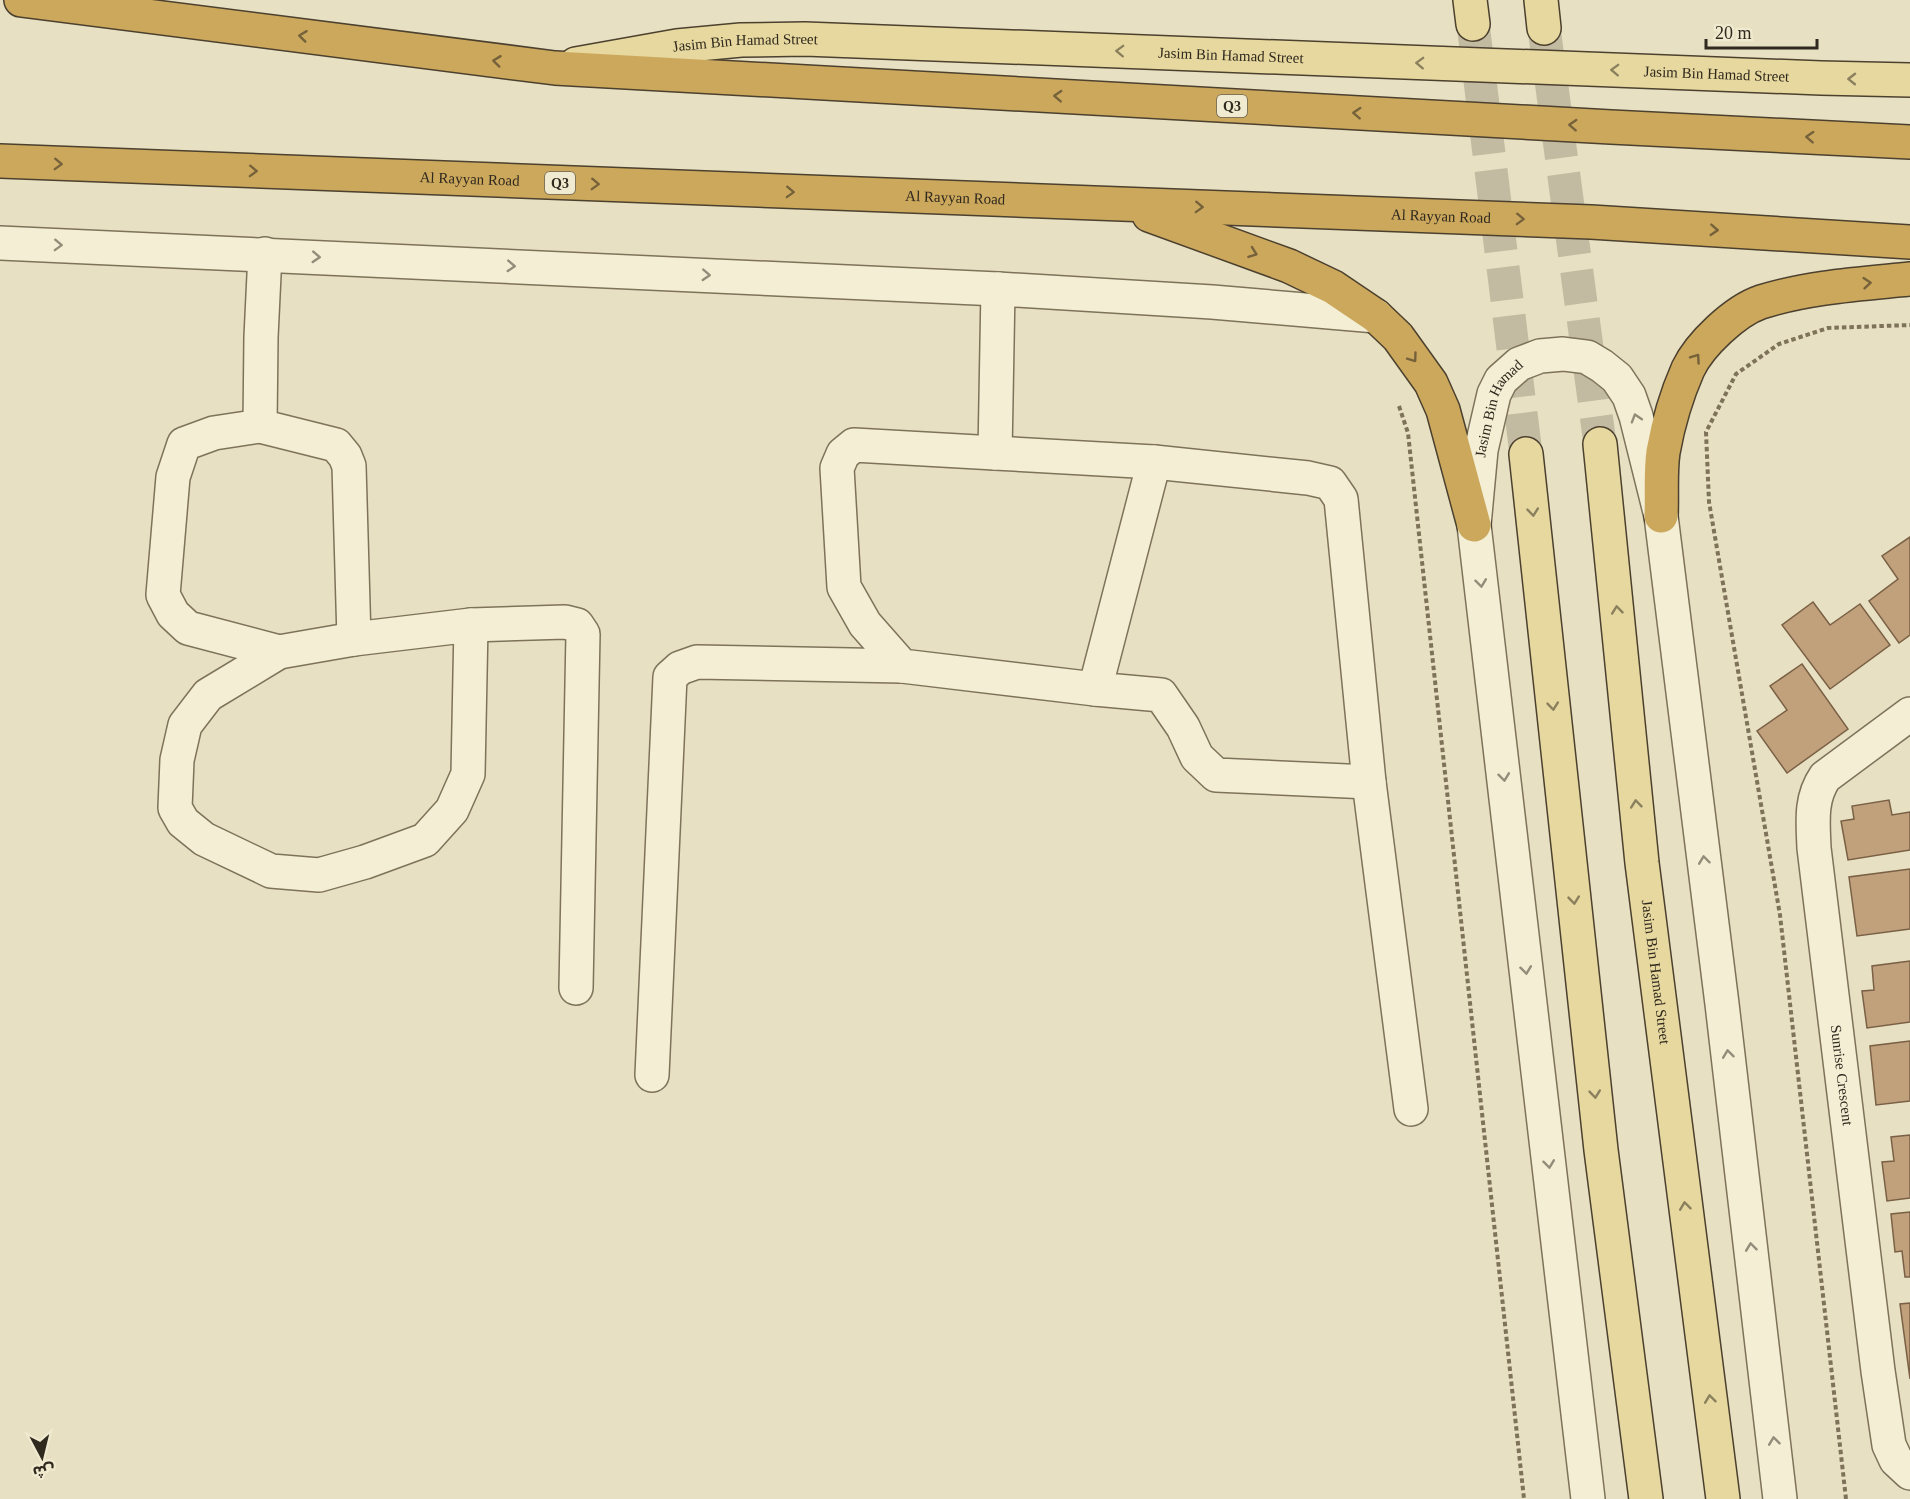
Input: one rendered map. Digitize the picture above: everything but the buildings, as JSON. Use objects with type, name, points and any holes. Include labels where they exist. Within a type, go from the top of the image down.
[{"type":"highway","name":"Q3","points":[[21,0],[555,68],[1910,142]]},
{"type":"highway","name":"Al Rayyan Road","points":[[0,161],[1591,222],[1910,242]]},
{"type":"highway","points":[[1119,205],[1288,266],[1333,287],[1376,316],[1398,337],[1431,383],[1443,410],[1474,525]]},
{"type":"highway","points":[[1661,516],[1663,453],[1676,404],[1689,368],[1717,333],[1734,317],[1760,303],[1830,286],[1910,279]]},
{"type":"main road","name":"Jasim Bin Hamad Street","points":[[555,68],[677,46],[741,40],[805,39],[1910,80]]},
{"type":"main road","name":"Jasim Bin Hamad Street","points":[[1600,444],[1642,862],[1723,1499]]},
{"type":"main road","points":[[1526,454],[1600,1150],[1646,1499]]},
{"type":"street","points":[[0,243],[998,289],[1212,302],[1376,316]]},
{"type":"street","points":[[260,426],[261,337],[266,254]]},
{"type":"street","points":[[995,453],[998,289]]},
{"type":"street","name":"Jasim Bin Hamad","points":[[1474,525],[1481,450],[1494,394],[1502,380],[1519,364],[1540,356],[1563,354],[1587,357],[1602,366],[1617,378],[1629,396],[1661,516]]},
{"type":"street","points":[[279,652],[189,628],[173,614],[163,595],[173,477],[184,444],[214,433],[260,426],[336,445],[345,456],[349,466],[354,639]]},
{"type":"street","points":[[902,666],[865,624],[844,587],[837,468],[843,454],[854,445],[1154,462],[1308,478],[1330,483],[1341,499],[1369,782],[1411,1109]]},
{"type":"street","points":[[1095,689],[1154,462]]},
{"type":"street","points":[[1661,516],[1722,1004],[1780,1499]]},
{"type":"street","points":[[1474,525],[1588,1499]]},
{"type":"street","points":[[471,625],[468,774],[452,810],[425,840],[365,862],[319,875],[271,871],[204,839],[183,822],[175,808],[177,760],[185,725],[208,695],[279,652],[354,639],[471,625],[565,622],[577,624],[583,634],[576,988]]},
{"type":"street","points":[[652,1075],[670,677],[680,668],[697,662],[902,666],[1161,695],[1183,727],[1197,757],[1216,775],[1369,782]]},
{"type":"street","name":"Sunrise Crescent","points":[[1910,714],[1825,777],[1819,786],[1813,807],[1814,848],[1884,1413],[1891,1453],[1910,1473]]},
{"type":"path","points":[[1398,402],[1408,433],[1524,1499]]},
{"type":"tunnel","points":[[1473,24],[1526,454]]},
{"type":"tunnel","points":[[1544,28],[1600,444]]}]
